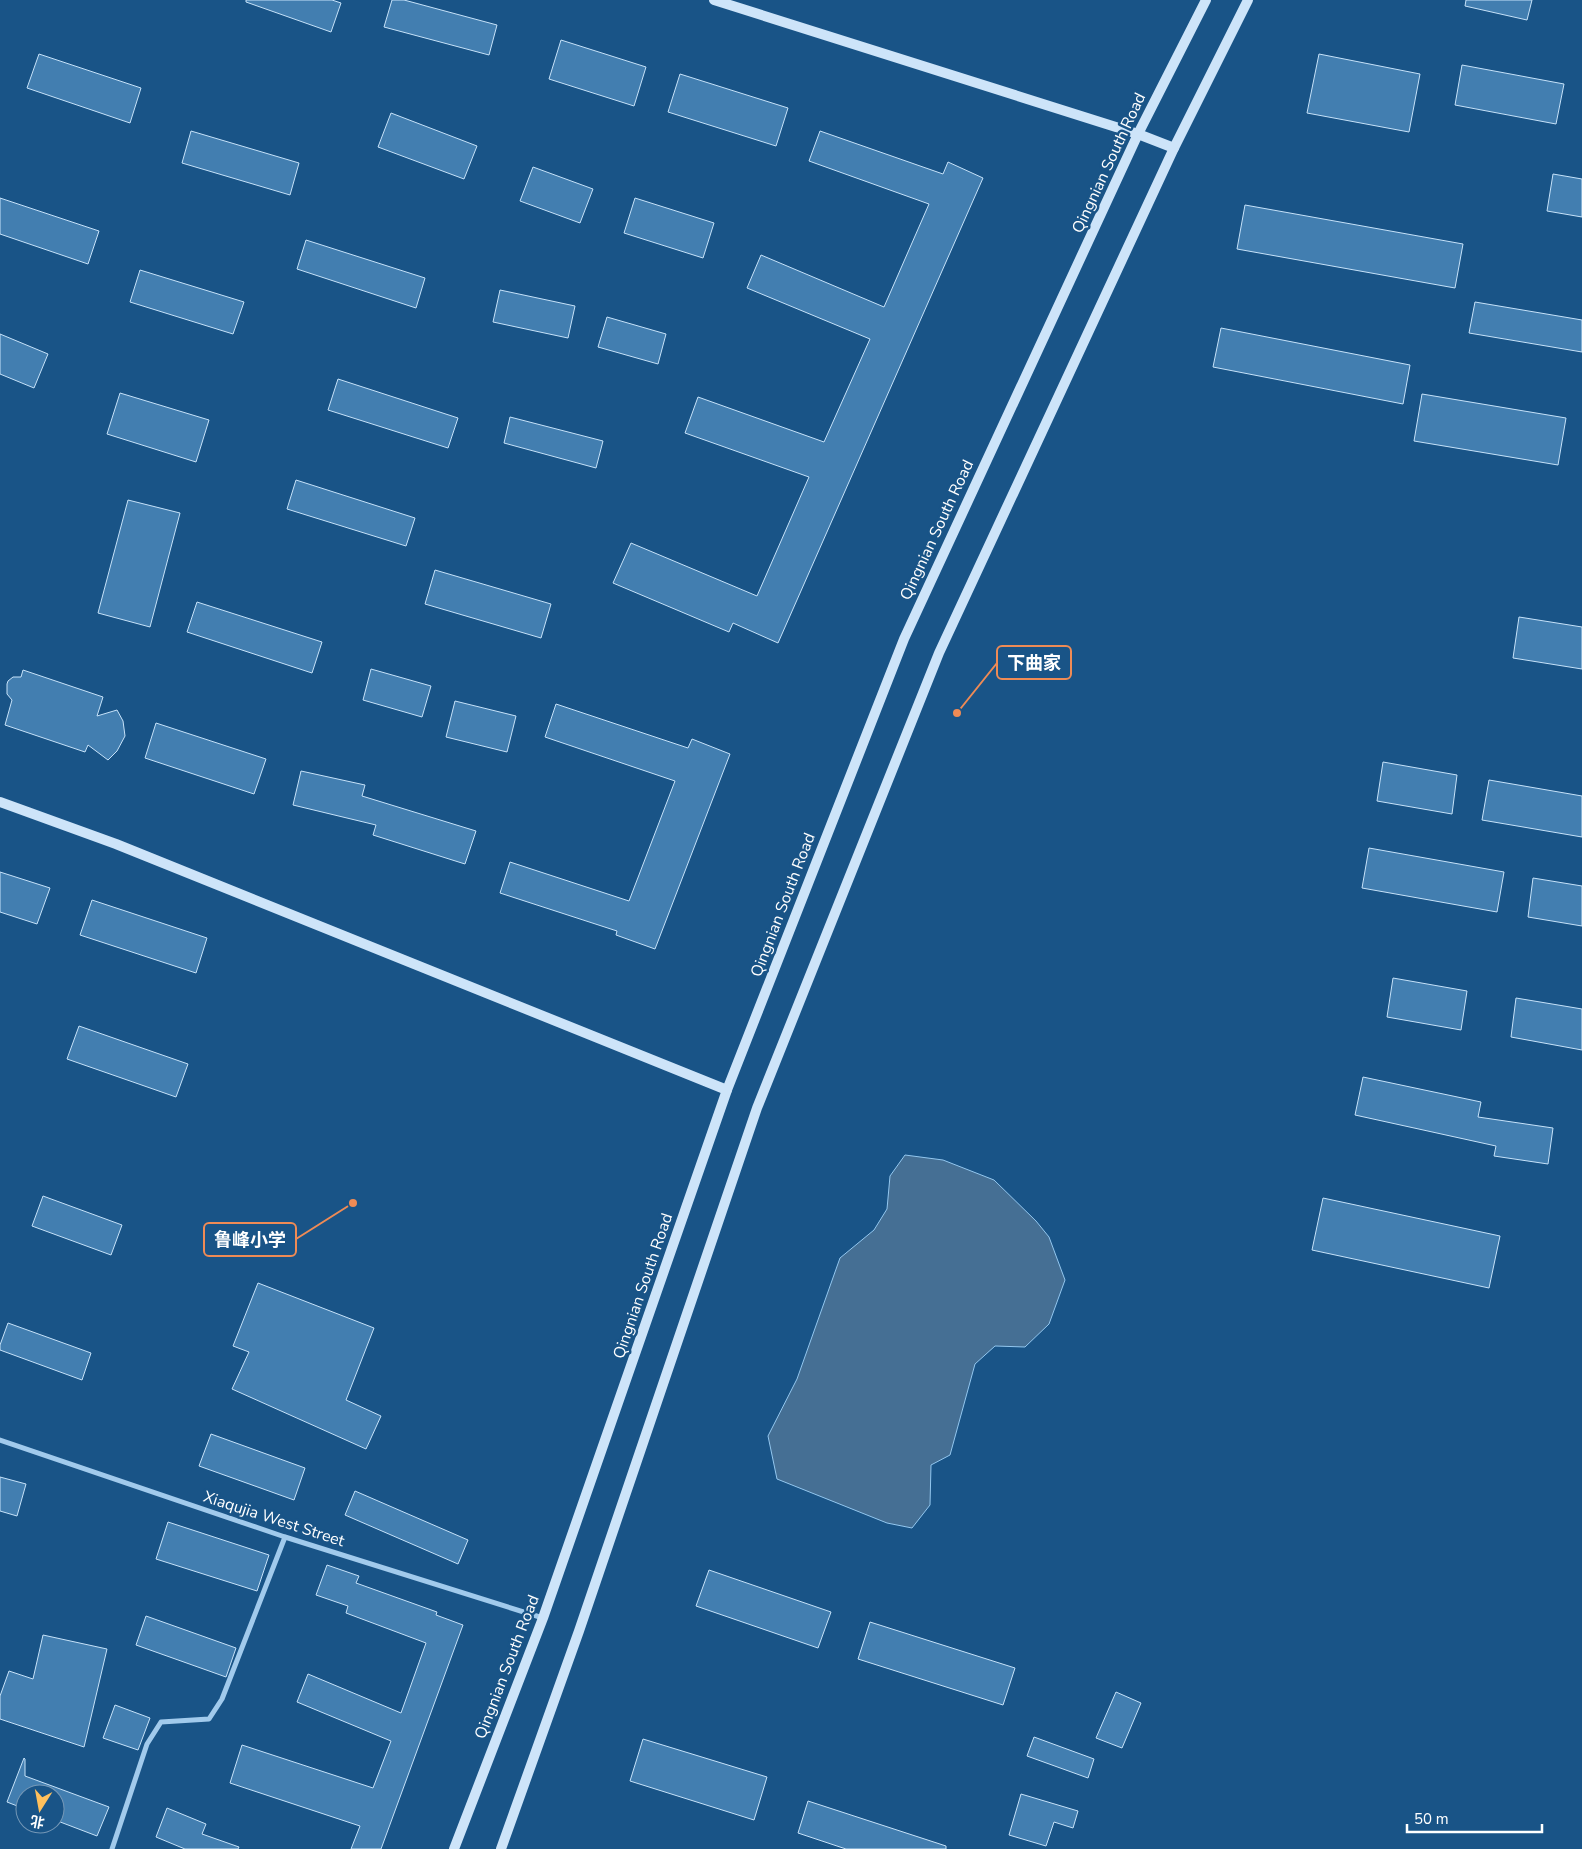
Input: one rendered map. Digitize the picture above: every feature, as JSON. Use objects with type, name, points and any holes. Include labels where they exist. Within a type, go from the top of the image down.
[{"type":"main road","points":[[714,0],[1138,134],[1174,148]]},
{"type":"main road","name":"Qingnian South Road","points":[[454,1849],[543,1618],[727,1090],[904,638],[1138,134],[1206,0]]},
{"type":"main road","points":[[501,1849],[582,1622],[757,1108],[940,653],[1174,148],[1248,0]]},
{"type":"main road","points":[[0,802],[116,844],[727,1090]]},
{"type":"street","name":"Xiaqujia West Street","points":[[0,1440],[285,1537],[543,1618]]},
{"type":"street","points":[[112,1849],[147,1744],[162,1722],[209,1719],[222,1699],[285,1537]]},
{"type":"water","points":[[905,1155],[943,1160],[994,1180],[1036,1221],[1049,1237],[1065,1280],[1049,1324],[1025,1347],[995,1346],[975,1364],[950,1455],[931,1465],[930,1505],[912,1528],[887,1523],[777,1479],[768,1436],[797,1379],[840,1258],[874,1230],[887,1209],[890,1176]]},
{"type":"building","points":[[246,0],[332,0],[341,3],[331,32],[246,2]]},
{"type":"building","points":[[392,0],[404,0],[497,25],[489,55],[384,27]]},
{"type":"building","points":[[1466,0],[1532,0],[1527,20],[1465,6]]},
{"type":"building","points":[[561,40],[646,67],[634,106],[549,79]]},
{"type":"building","points":[[39,54],[141,88],[130,123],[27,88]]},
{"type":"building","points":[[1319,54],[1420,74],[1409,132],[1307,113]]},
{"type":"building","points":[[1462,65],[1564,84],[1556,124],[1455,105]]},
{"type":"building","points":[[680,74],[788,108],[776,146],[668,112]]},
{"type":"building","points":[[391,113],[477,146],[464,179],[378,147]]},
{"type":"building","points":[[191,131],[299,163],[290,195],[182,163]]},
{"type":"building","points":[[820,131],[943,174],[948,162],[983,178],[778,643],[733,623],[729,632],[613,583],[631,543],[757,596],[809,477],[685,433],[698,397],[824,442],[870,339],[747,288],[761,255],[884,307],[929,204],[809,161]]},
{"type":"building","points":[[533,167],[593,189],[580,223],[520,201]]},
{"type":"building","points":[[1553,174],[1582,179],[1582,217],[1547,211]]},
{"type":"building","points":[[0,198],[99,231],[88,264],[0,234]]},
{"type":"building","points":[[635,198],[714,223],[703,258],[624,233]]},
{"type":"building","points":[[1245,205],[1463,244],[1455,288],[1237,249]]},
{"type":"building","points":[[306,240],[425,278],[416,308],[297,269]]},
{"type":"building","points":[[140,270],[244,302],[233,334],[130,302]]},
{"type":"building","points":[[500,290],[575,306],[568,338],[493,322]]},
{"type":"building","points":[[1475,302],[1582,320],[1582,352],[1469,333]]},
{"type":"building","points":[[607,317],[666,334],[658,364],[598,347]]},
{"type":"building","points":[[1221,328],[1410,365],[1403,404],[1213,367]]},
{"type":"building","points":[[0,334],[48,354],[34,388],[0,374]]},
{"type":"building","points":[[338,379],[458,418],[448,448],[328,410]]},
{"type":"building","points":[[120,393],[209,420],[196,462],[107,434]]},
{"type":"building","points":[[1422,394],[1566,418],[1558,465],[1414,441]]},
{"type":"building","points":[[510,417],[603,441],[596,468],[504,443]]},
{"type":"building","points":[[296,480],[415,518],[406,546],[287,509]]},
{"type":"building","points":[[128,500],[180,513],[150,627],[98,613]]},
{"type":"building","points":[[435,570],[551,604],[541,638],[425,604]]},
{"type":"building","points":[[197,602],[322,642],[312,673],[187,632]]},
{"type":"building","points":[[1519,617],[1582,627],[1582,669],[1513,658]]},
{"type":"building","points":[[371,669],[431,686],[422,717],[363,700]]},
{"type":"building","points":[[23,670],[103,697],[97,716],[117,710],[123,721],[125,736],[117,751],[108,760],[88,745],[85,752],[5,725],[12,700],[7,694],[7,684],[13,677],[21,677]]},
{"type":"building","points":[[455,701],[516,716],[507,752],[446,737]]},
{"type":"building","points":[[556,704],[688,748],[692,739],[730,754],[655,949],[616,935],[617,931],[500,893],[510,862],[629,901],[675,781],[545,737]]},
{"type":"building","points":[[156,723],[266,759],[254,794],[145,758]]},
{"type":"building","points":[[1383,762],[1457,775],[1452,814],[1377,801]]},
{"type":"building","points":[[301,771],[365,785],[362,796],[476,831],[465,864],[373,835],[376,825],[293,805]]},
{"type":"building","points":[[1489,780],[1582,796],[1582,837],[1482,820]]},
{"type":"building","points":[[1369,848],[1504,872],[1497,912],[1362,888]]},
{"type":"building","points":[[0,872],[50,888],[37,924],[0,912]]},
{"type":"building","points":[[1533,878],[1582,886],[1582,926],[1528,917]]},
{"type":"building","points":[[92,900],[207,938],[196,973],[80,935]]},
{"type":"building","points":[[1393,978],[1467,991],[1461,1030],[1387,1017]]},
{"type":"building","points":[[1516,998],[1582,1009],[1582,1050],[1511,1037]]},
{"type":"building","points":[[79,1026],[188,1064],[176,1097],[67,1059]]},
{"type":"building","points":[[1363,1077],[1481,1102],[1478,1117],[1553,1128],[1548,1164],[1494,1156],[1496,1146],[1355,1115]]},
{"type":"building","points":[[43,1196],[122,1225],[111,1255],[32,1226]]},
{"type":"building","points":[[1323,1198],[1500,1236],[1489,1288],[1312,1250]]},
{"type":"building","points":[[258,1283],[374,1328],[346,1400],[381,1416],[366,1449],[232,1389],[249,1352],[233,1346]]},
{"type":"building","points":[[8,1323],[91,1353],[82,1380],[0,1350]]},
{"type":"building","points":[[211,1434],[305,1468],[294,1500],[199,1466]]},
{"type":"building","points":[[0,1477],[26,1484],[17,1516],[0,1511]]},
{"type":"building","points":[[355,1491],[468,1540],[458,1564],[345,1515]]},
{"type":"building","points":[[168,1522],[269,1555],[257,1591],[156,1559]]},
{"type":"building","points":[[327,1565],[359,1576],[356,1583],[437,1612],[436,1615],[463,1625],[381,1849],[351,1849],[360,1826],[230,1783],[242,1745],[373,1788],[391,1741],[297,1702],[308,1674],[401,1713],[426,1643],[346,1613],[348,1606],[316,1595]]},
{"type":"building","points":[[709,1570],[831,1612],[818,1648],[696,1606]]},
{"type":"building","points":[[146,1616],[236,1648],[226,1677],[136,1645]]},
{"type":"building","points":[[870,1622],[1015,1668],[1003,1705],[858,1659]]},
{"type":"building","points":[[43,1635],[107,1649],[84,1747],[0,1719],[0,1696],[9,1671],[33,1679]]},
{"type":"building","points":[[1116,1692],[1141,1703],[1122,1748],[1096,1738]]},
{"type":"building","points":[[115,1705],[150,1718],[138,1750],[103,1738]]},
{"type":"building","points":[[1034,1737],[1094,1759],[1088,1778],[1027,1756]]},
{"type":"building","points":[[643,1739],[767,1777],[754,1820],[630,1781]]},
{"type":"building","points":[[24,1758],[25,1776],[47,1784],[15,1784],[15,1805],[7,1802]]},
{"type":"building","points":[[65,1791],[109,1807],[97,1836],[65,1824]]},
{"type":"building","points":[[1021,1794],[1078,1811],[1073,1828],[1054,1822],[1046,1846],[1009,1835]]},
{"type":"building","points":[[808,1801],[946,1846],[946,1849],[846,1849],[798,1833]]},
{"type":"building","points":[[167,1808],[206,1824],[202,1834],[239,1847],[238,1849],[185,1849],[156,1837]]},
{"type":"place","name":"下曲家","points":[[957,713]]},
{"type":"place","name":"鲁峰小学","points":[[353,1203]]}]
